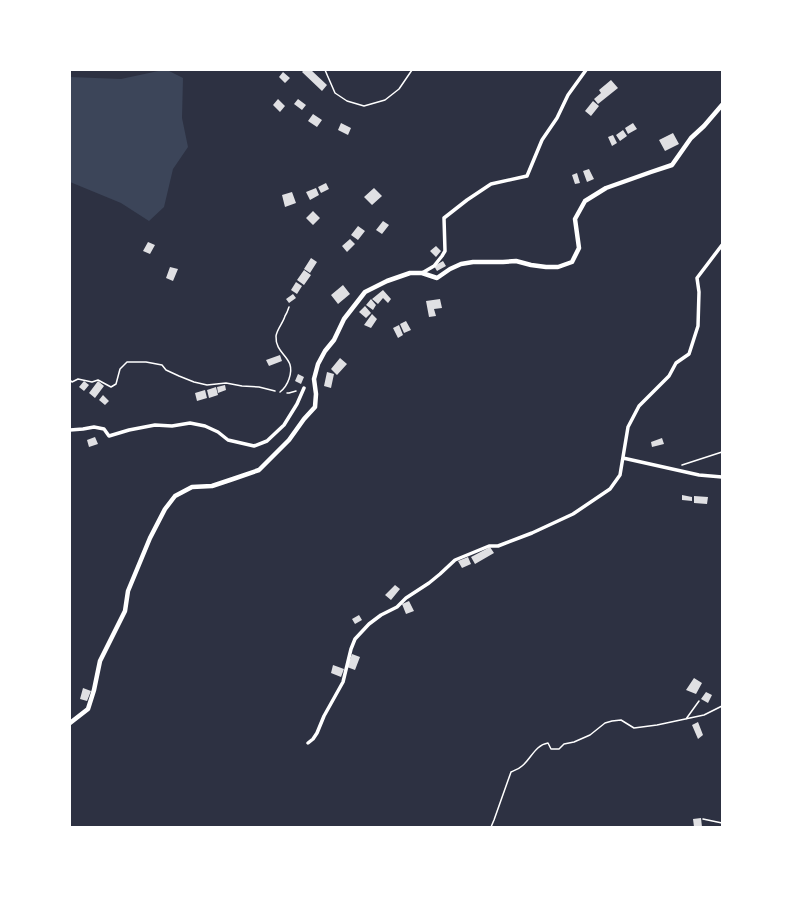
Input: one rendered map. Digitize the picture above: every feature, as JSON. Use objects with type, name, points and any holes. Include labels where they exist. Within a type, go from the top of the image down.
[{"type":"street","points":[[422,273],[434,266],[445,251],[444,218],[491,184],[527,176],[542,140],[557,118],[568,96],[586,70]]},
{"type":"street","points":[[70,724],[88,709],[94,690],[100,661],[125,611],[128,591],[150,538],[165,509],[175,496],[192,487],[212,486],[259,470],[289,440],[304,419],[315,407],[316,394],[314,378],[318,364],[325,351],[334,340],[344,319],[365,292],[410,273],[422,273],[437,278],[450,269],[461,264],[473,262],[516,261],[546,267],[558,266],[572,262],[578,248],[576,219],[585,200],[606,188],[672,165],[691,138],[704,126],[722,105]]},
{"type":"street","points":[[308,743],[317,733],[324,716],[343,682],[355,639],[369,624],[381,615],[397,607],[406,598],[429,583],[455,560],[489,546],[498,546],[532,533],[573,514],[610,489],[620,475],[628,427],[639,406],[669,376],[676,363],[689,354],[698,326],[698,278],[722,245]]},
{"type":"street","points":[[70,430],[94,427],[104,429],[109,436],[155,425],[172,426],[190,423],[205,426],[218,432],[228,440],[254,446],[267,441],[284,425],[297,404],[304,388]]},
{"type":"street","points":[[623,458],[699,475],[722,477]]},
{"type":"lane","points":[[280,392],[286,388],[291,371],[290,362],[283,355],[278,346],[276,337],[277,331],[286,316],[289,307]]},
{"type":"path","points":[[325,70],[335,93],[347,101],[364,106],[385,100],[399,89],[412,70]]},
{"type":"path","points":[[70,380],[72,382],[78,379],[92,382],[98,380],[111,387],[116,384],[120,369],[127,362],[146,362],[162,365],[166,370],[179,376],[207,385],[226,383],[290,393],[304,388]]},
{"type":"path","points":[[669,468],[722,452]]},
{"type":"path","points":[[686,719],[699,701]]},
{"type":"path","points":[[491,827],[511,772],[521,767],[529,760],[534,752],[543,744],[548,743],[551,748],[559,749],[564,744],[574,742],[590,735],[605,723],[612,720],[621,720],[634,728],[657,725],[704,715],[722,706]]},
{"type":"path","points":[[703,819],[722,823]]},
{"type":"shaded area","points":[[167,70],[183,78],[182,118],[188,147],[173,169],[164,207],[149,221],[121,203],[70,182],[70,77],[121,79]]},
{"type":"building","points":[[304,70],[311,70],[327,85],[322,91],[302,72]]},
{"type":"building","points":[[283,72],[290,78],[285,83],[279,77]]},
{"type":"building","points":[[611,80],[618,88],[598,104],[594,99],[601,93],[599,90]]},
{"type":"building","points":[[278,99],[285,106],[280,112],[273,105]]},
{"type":"building","points":[[298,99],[306,105],[302,110],[294,104]]},
{"type":"building","points":[[593,101],[599,106],[591,116],[585,111]]},
{"type":"building","points":[[313,114],[322,120],[317,127],[308,121]]},
{"type":"building","points":[[341,123],[351,128],[348,135],[338,130]]},
{"type":"building","points":[[633,123],[637,129],[628,134],[625,128]]},
{"type":"building","points":[[623,130],[627,136],[620,141],[616,135]]},
{"type":"building","points":[[673,133],[679,144],[665,151],[659,140]]},
{"type":"building","points":[[613,135],[617,143],[612,146],[608,137]]},
{"type":"building","points":[[589,169],[594,179],[587,182],[583,171]]},
{"type":"building","points":[[577,173],[580,183],[575,184],[572,175]]},
{"type":"building","points":[[326,183],[329,189],[321,193],[318,187]]},
{"type":"building","points":[[316,188],[319,195],[310,200],[306,192]]},
{"type":"building","points":[[374,188],[382,196],[372,205],[364,197]]},
{"type":"building","points":[[292,192],[296,203],[285,207],[282,195]]},
{"type":"building","points":[[313,211],[320,218],[313,225],[306,218]]},
{"type":"building","points":[[383,221],[389,225],[382,234],[376,230]]},
{"type":"building","points":[[358,226],[365,231],[358,240],[351,235]]},
{"type":"building","points":[[350,239],[355,244],[347,252],[342,246]]},
{"type":"building","points":[[148,242],[155,245],[150,254],[143,251]]},
{"type":"building","points":[[436,246],[441,251],[436,257],[430,251]]},
{"type":"building","points":[[311,258],[317,262],[310,273],[304,269]]},
{"type":"building","points":[[443,261],[446,266],[437,271],[434,266]]},
{"type":"building","points":[[170,267],[178,269],[173,281],[166,278]]},
{"type":"building","points":[[304,270],[311,275],[304,285],[297,280]]},
{"type":"building","points":[[296,282],[302,286],[297,294],[291,290]]},
{"type":"building","points":[[343,285],[350,294],[338,304],[331,295]]},
{"type":"building","points":[[383,290],[391,299],[388,303],[383,298],[378,304],[372,299]]},
{"type":"building","points":[[293,294],[296,298],[289,303],[286,299]]},
{"type":"building","points":[[371,299],[376,305],[373,310],[366,305]]},
{"type":"building","points":[[440,299],[442,308],[434,309],[436,316],[429,317],[426,301]]},
{"type":"building","points":[[365,306],[371,313],[366,318],[359,312]]},
{"type":"building","points":[[372,314],[377,319],[371,328],[364,325]]},
{"type":"building","points":[[406,321],[411,330],[404,333],[400,324]]},
{"type":"building","points":[[399,325],[403,335],[398,338],[393,328]]},
{"type":"building","points":[[280,355],[282,361],[269,366],[266,360]]},
{"type":"building","points":[[340,358],[347,364],[337,375],[331,369]]},
{"type":"building","points":[[327,372],[334,374],[331,388],[324,386]]},
{"type":"building","points":[[298,374],[304,377],[301,384],[295,381]]},
{"type":"building","points":[[84,381],[89,385],[84,391],[79,387]]},
{"type":"building","points":[[98,381],[104,386],[95,398],[89,393]]},
{"type":"building","points":[[225,385],[226,390],[218,393],[217,387]]},
{"type":"building","points":[[216,387],[218,395],[209,398],[207,390]]},
{"type":"building","points":[[205,390],[207,398],[197,401],[195,393]]},
{"type":"building","points":[[103,395],[109,401],[105,405],[99,400]]},
{"type":"building","points":[[95,437],[98,444],[89,447],[87,440]]},
{"type":"building","points":[[662,438],[664,444],[652,447],[651,442]]},
{"type":"building","points":[[682,495],[692,497],[692,501],[682,500]]},
{"type":"building","points":[[694,496],[708,497],[707,504],[694,503]]},
{"type":"building","points":[[490,547],[494,553],[475,564],[471,557]]},
{"type":"building","points":[[468,557],[471,564],[462,568],[458,561]]},
{"type":"building","points":[[395,585],[400,589],[391,600],[385,595]]},
{"type":"building","points":[[409,601],[414,611],[406,614],[402,604]]},
{"type":"building","points":[[359,615],[362,620],[355,624],[352,619]]},
{"type":"building","points":[[352,654],[360,657],[355,670],[347,667]]},
{"type":"building","points":[[333,665],[344,669],[341,677],[331,673]]},
{"type":"building","points":[[694,678],[702,683],[696,694],[686,690]]},
{"type":"building","points":[[83,688],[91,691],[87,701],[80,699]]},
{"type":"building","points":[[706,692],[712,695],[708,703],[701,699]]},
{"type":"building","points":[[698,722],[703,735],[698,739],[692,725]]},
{"type":"building","points":[[701,818],[702,827],[694,827],[693,819]]}]
